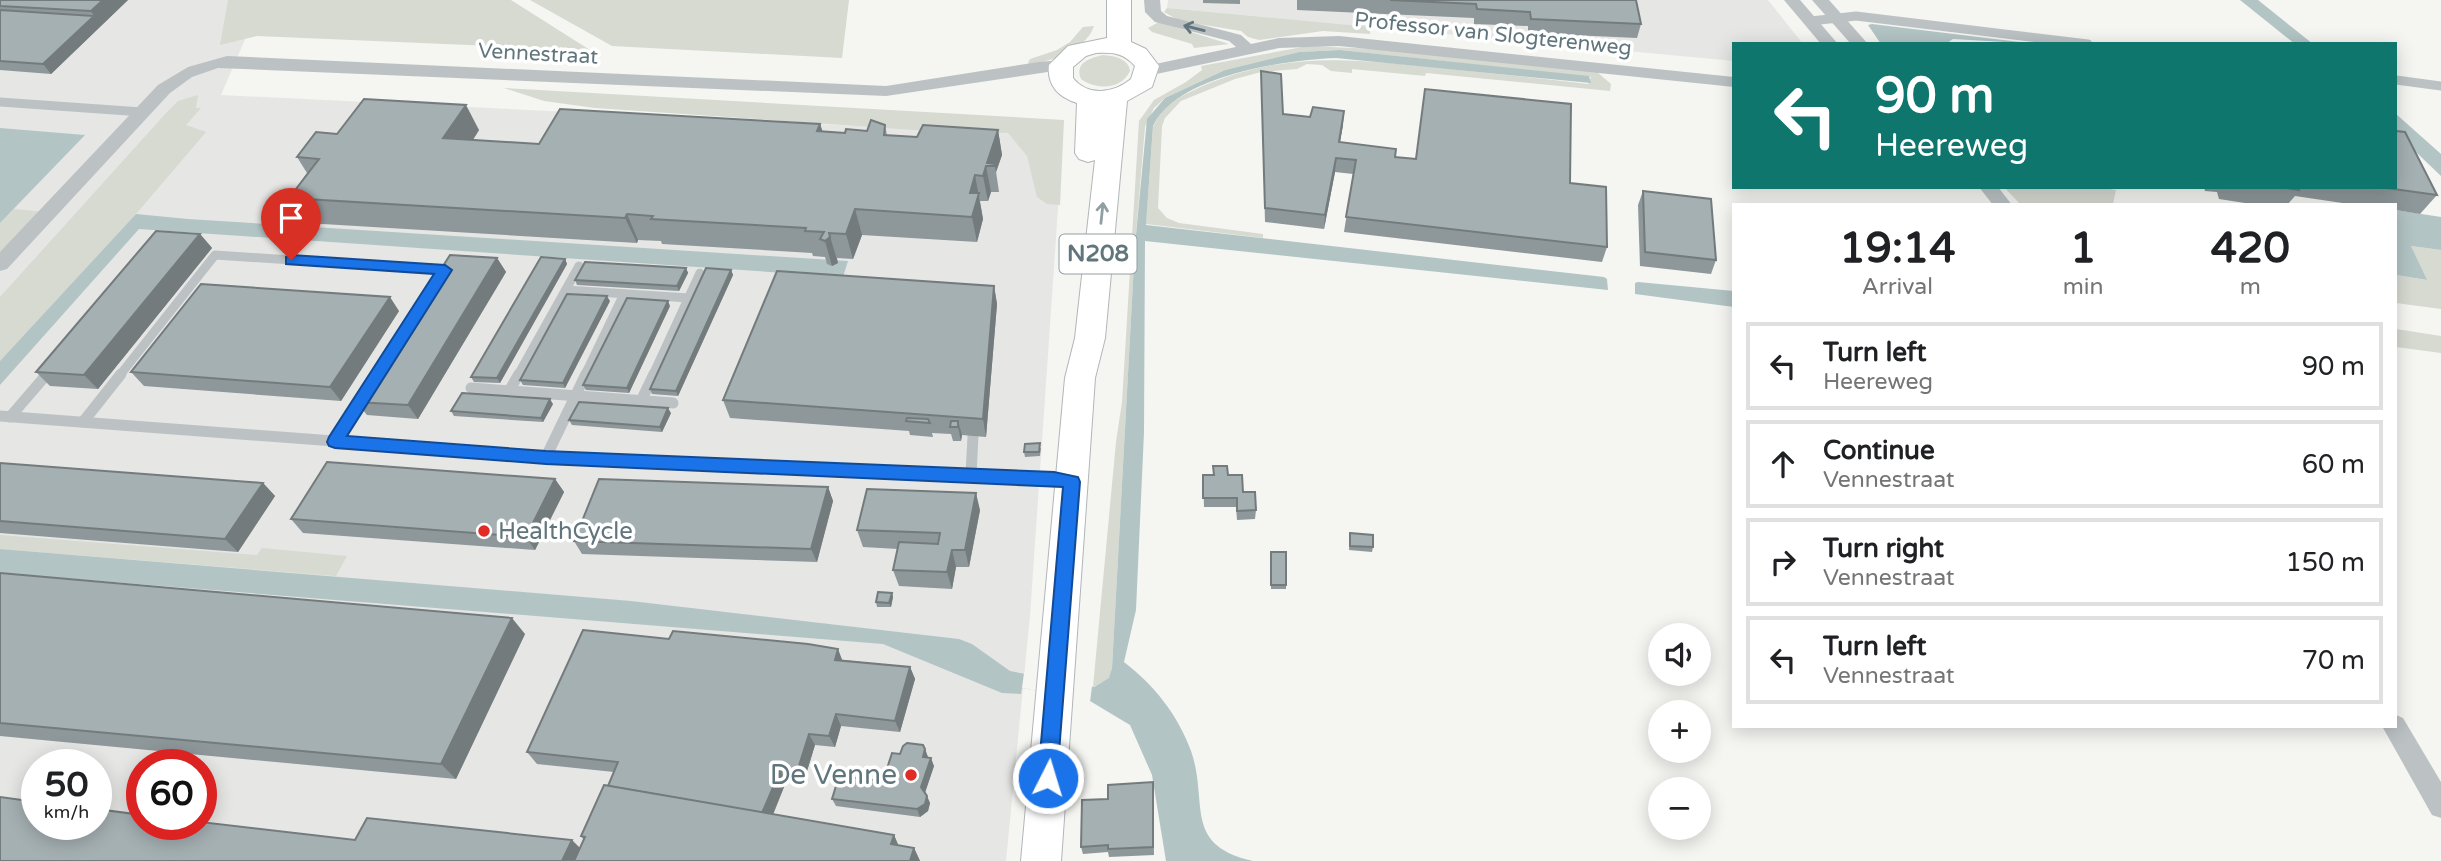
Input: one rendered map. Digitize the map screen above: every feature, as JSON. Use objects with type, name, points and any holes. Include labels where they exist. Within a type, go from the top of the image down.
[{"type":"main road","points":[[1100,0],[1126,55],[1138,87],[1102,97],[1070,91],[1060,72],[1077,51],[1126,55]]},
{"type":"main road","points":[[1119,0],[1126,55]]},
{"type":"main road","name":"N208","points":[[1041,861],[1080,378],[1074,337],[1102,97]]},
{"type":"street","points":[[1152,0],[1156,16],[1235,38],[1247,49]]},
{"type":"street","points":[[1792,0],[1828,42]]},
{"type":"street","points":[[1820,0],[1858,42]]},
{"type":"street","name":"Professor van Slogterenweg","points":[[1126,55],[1247,49],[1309,40],[1339,41],[1732,82]]},
{"type":"street","name":"Vennestraat","points":[[0,264],[142,112],[185,72],[205,64],[227,61],[886,92],[948,82],[1060,72]]},
{"type":"street","points":[[1990,189],[2001,203]]},
{"type":"street","points":[[2395,728],[2441,806]]},
{"type":"lane","points":[[1811,21],[1856,16],[2071,42]]},
{"type":"lane","points":[[2397,80],[2441,86]]},
{"type":"lane","points":[[0,102],[142,112]]},
{"type":"lane","points":[[83,422],[215,255],[445,270],[437,281]]},
{"type":"lane","points":[[509,391],[579,267]]},
{"type":"lane","points":[[641,401],[700,273]]},
{"type":"lane","points":[[566,290],[689,298]]},
{"type":"lane","points":[[546,457],[624,294]]},
{"type":"lane","points":[[5,416],[62,355]]},
{"type":"lane","points":[[335,442],[372,384]]},
{"type":"lane","points":[[471,388],[673,403]]},
{"type":"lane","points":[[5,416],[546,457],[971,475],[1072,482]]},
{"type":"lane","points":[[971,475],[973,436]]},
{"type":"shaded area","points":[[0,0],[262,0],[221,95],[1063,136],[1030,616],[1006,861],[0,861]]},
{"type":"shaded area","points":[[228,0],[511,0],[590,50],[257,36],[220,45]]},
{"type":"shaded area","points":[[530,0],[849,0],[842,58],[612,46]]},
{"type":"shaded area","points":[[1168,0],[1768,0],[1801,42],[1732,42],[1732,61],[1167,8]]},
{"type":"shaded area","points":[[2240,0],[2258,0],[2310,42],[2292,42]]},
{"type":"shaded area","points":[[1167,8],[1371,27],[1370,34],[1323,31],[1259,40],[1248,37],[1241,31],[1180,21],[1164,12]]},
{"type":"shaded area","points":[[1159,22],[1229,44],[1194,48],[1192,44],[1152,32],[1148,28]]},
{"type":"shaded area","points":[[1868,25],[2020,42],[1953,39],[1949,42],[1880,42]]},
{"type":"shaded area","points":[[1094,26],[1084,42],[1076,48],[1048,61],[1029,65],[1030,59],[1057,50],[1070,42],[1083,27]]},
{"type":"shaded area","points":[[1308,46],[1376,49],[1597,72],[1611,84],[1610,91],[1426,73],[1425,76],[1352,69],[1352,73],[1331,71],[1322,65],[1307,64],[1297,69],[1261,72],[1235,79],[1181,101],[1165,118],[1162,126],[1158,208],[1167,218],[1179,223],[1263,234],[1263,238],[1146,224],[1153,127],[1168,106],[1182,96],[1235,74],[1293,62],[1321,60],[1379,62],[1588,84],[1591,77],[1340,50],[1299,52],[1225,70],[1165,98],[1154,108],[1145,127],[1135,245],[1112,668],[1110,678],[1093,687],[1122,402],[1139,121],[1154,100],[1186,82],[1202,70],[1201,66]]},
{"type":"shaded area","points":[[1340,50],[1589,76],[1591,83],[1336,58],[1289,62],[1234,74],[1185,94],[1166,109],[1153,126],[1146,225],[1604,277],[1607,279],[1608,290],[1145,241],[1144,432],[1136,610],[1124,662],[1164,702],[1186,738],[1196,770],[1202,819],[1207,833],[1216,844],[1231,854],[1253,861],[1166,861],[1152,775],[1130,725],[1090,701],[1022,688],[1021,694],[1002,693],[883,644],[0,573],[0,549],[631,601],[959,639],[972,644],[1010,671],[1094,687],[1109,678],[1112,668],[1135,245],[1147,119],[1165,98],[1225,70],[1299,52]]},
{"type":"shaded area","points":[[1103,55],[1123,60],[1130,71],[1126,77],[1121,82],[1108,86],[1094,85],[1081,79],[1081,65]]},
{"type":"shaded area","points":[[504,88],[1064,120],[1060,205],[1047,204],[1037,197],[1027,156],[1008,133],[944,132],[595,108],[544,101]]},
{"type":"shaded area","points":[[198,95],[196,108],[201,108],[186,125],[206,132],[136,214],[0,361],[0,297],[168,111],[178,101]]},
{"type":"shaded area","points":[[2397,115],[2441,154],[2441,176],[2397,134]]},
{"type":"shaded area","points":[[0,128],[85,135],[0,223]]},
{"type":"shaded area","points":[[2006,189],[2116,190],[2113,203],[2019,203]]},
{"type":"shaded area","points":[[14,209],[45,212],[0,260],[0,223]]},
{"type":"shaded area","points":[[2397,210],[2441,217],[2441,250],[2411,246],[2427,280],[2397,275]]},
{"type":"shaded area","points":[[136,214],[848,261],[843,277],[139,229],[0,385],[0,361]]},
{"type":"shaded area","points":[[2411,246],[2441,250],[2441,309],[2397,303],[2397,275],[2426,280]]},
{"type":"shaded area","points":[[1635,283],[1732,291],[1732,307],[1635,294]]},
{"type":"shaded area","points":[[2397,329],[2441,336],[2441,353],[2397,347]]},
{"type":"shaded area","points":[[0,535],[257,555],[262,548],[347,556],[336,576],[0,549]]},
{"type":"pier","points":[[1024,673],[1092,686],[1090,702],[1022,688]]},
{"type":"building","points":[[0,0],[103,0],[91,11],[0,6]]},
{"type":"building","points":[[1390,0],[1636,0],[1641,24],[1531,19],[1530,12],[1477,9],[1476,4]]},
{"type":"building","points":[[0,10],[94,16],[43,64],[0,61]]},
{"type":"building","points":[[1261,71],[1281,74],[1283,114],[1310,117],[1313,107],[1344,111],[1339,142],[1396,149],[1395,157],[1416,159],[1425,89],[1571,104],[1570,183],[1606,187],[1607,247],[1346,217],[1356,160],[1336,158],[1325,215],[1265,208]]},
{"type":"building","points":[[364,99],[466,105],[443,138],[539,144],[560,109],[820,124],[817,131],[845,133],[846,129],[867,131],[871,120],[885,125],[884,135],[917,137],[923,125],[998,130],[987,163],[995,166],[986,166],[983,176],[975,175],[970,193],[979,193],[972,217],[855,209],[846,234],[829,233],[830,237],[825,241],[820,239],[824,232],[805,231],[806,228],[651,219],[653,216],[627,214],[625,218],[289,198],[319,159],[297,157],[316,132],[337,134]]},
{"type":"building","points":[[2397,131],[2405,132],[2437,195],[2394,189],[2397,189]]},
{"type":"building","points":[[1643,191],[1711,199],[1716,260],[1645,252]]},
{"type":"building","points":[[156,231],[200,234],[84,375],[36,372]]},
{"type":"building","points":[[450,255],[497,258],[408,405],[356,402]]},
{"type":"building","points":[[541,257],[565,259],[497,378],[471,377]]},
{"type":"building","points":[[585,262],[686,268],[677,286],[575,280]]},
{"type":"building","points":[[706,268],[731,270],[676,391],[650,389]]},
{"type":"building","points":[[777,271],[994,286],[983,419],[723,400]]},
{"type":"building","points":[[201,284],[390,297],[330,387],[131,372]]},
{"type":"building","points":[[567,294],[607,296],[563,383],[520,380]]},
{"type":"building","points":[[627,298],[668,301],[627,388],[583,385]]},
{"type":"building","points":[[462,393],[550,399],[541,418],[451,411]]},
{"type":"building","points":[[579,402],[668,408],[660,427],[569,420]]},
{"type":"building","points":[[907,418],[928,419],[930,423],[906,421]]},
{"type":"building","points":[[951,421],[958,421],[958,427],[950,427]]},
{"type":"building","points":[[1040,443],[1039,452],[1024,452],[1025,444]]},
{"type":"building","points":[[327,462],[555,479],[526,537],[291,519]]},
{"type":"building","points":[[0,463],[263,483],[225,539],[0,521]]},
{"type":"building","points":[[1213,466],[1227,466],[1228,475],[1242,475],[1243,492],[1255,492],[1256,510],[1237,511],[1237,498],[1203,498],[1203,475],[1214,475]]},
{"type":"building","points":[[599,479],[828,487],[811,549],[574,541]]},
{"type":"building","points":[[867,489],[976,493],[965,550],[952,550],[947,572],[893,570],[899,542],[938,544],[940,533],[857,530]]},
{"type":"building","points":[[1350,533],[1373,535],[1373,547],[1350,546]]},
{"type":"building","points":[[1271,552],[1286,552],[1286,585],[1271,585]]},
{"type":"building","points":[[0,573],[512,618],[441,764],[0,723]]},
{"type":"building","points":[[878,592],[892,593],[889,603],[876,602]]},
{"type":"building","points":[[583,630],[669,639],[673,631],[808,644],[838,649],[835,660],[910,667],[895,721],[836,714],[829,736],[809,734],[797,772],[780,771],[762,813],[608,786],[618,762],[527,752]]},
{"type":"building","name":"De Venne","points":[[907,743],[923,745],[923,757],[931,758],[921,787],[927,796],[925,804],[917,809],[832,799],[839,776],[883,781],[892,753],[900,754]]},
{"type":"building","points":[[1153,782],[1153,847],[1081,847],[1082,800],[1108,799],[1108,785]]},
{"type":"building","points":[[604,785],[894,835],[891,844],[914,848],[910,861],[574,861],[585,837],[581,836]]},
{"type":"building","points":[[0,797],[21,800],[21,840],[112,840],[112,811],[126,813],[126,840],[217,840],[217,824],[355,840],[367,818],[572,840],[562,861],[0,861]]},
{"type":"place","name":"HealthCycle","points":[[484,531]]},
{"type":"place","name":"De Venne","points":[[911,775]]},
{"type":"route","points":[[291,260],[445,270],[335,442],[546,457],[1054,479],[1072,482],[1048,778]]}]
